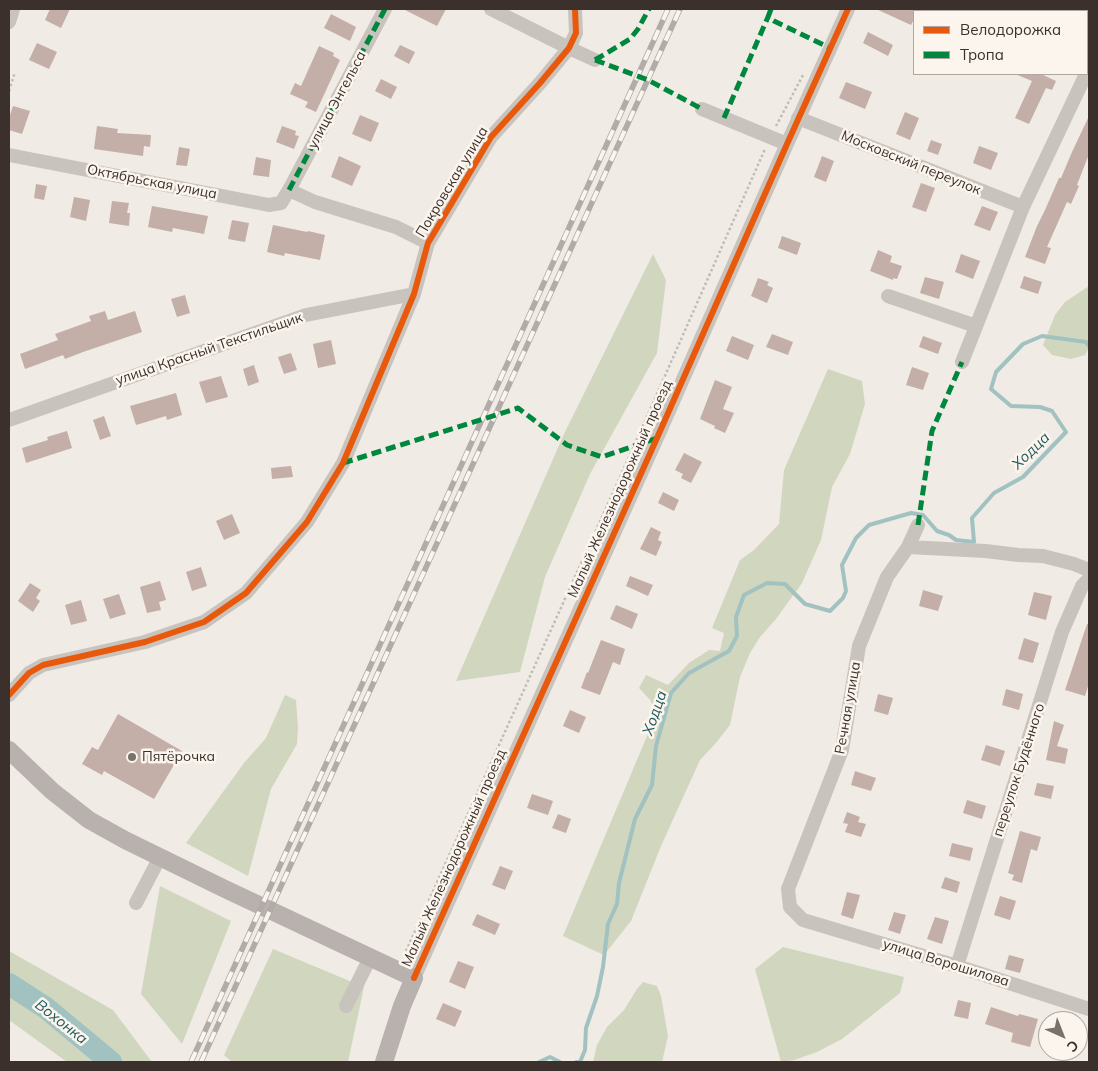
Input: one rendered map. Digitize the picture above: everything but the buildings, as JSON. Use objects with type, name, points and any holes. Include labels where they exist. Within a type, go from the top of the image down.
[{"type":"main road","points":[[9,750],[52,791],[89,820],[125,840],[414,978],[402,1006],[384,1062]]},
{"type":"street","points":[[9,22],[13,9]]},
{"type":"street","name":"улица Энгельса","points":[[289,190],[386,9]]},
{"type":"street","points":[[491,9],[595,60]]},
{"type":"street","points":[[569,48],[576,33],[575,9]]},
{"type":"street","name":"Малый Железнодорожный проезд","points":[[414,978],[848,9]]},
{"type":"street","name":"Покровская улица","points":[[9,695],[29,673],[43,665],[145,642],[204,622],[246,593],[307,522],[343,463],[414,294],[428,243],[491,137],[569,48]]},
{"type":"street","points":[[962,362],[1023,207],[1085,75]]},
{"type":"street","points":[[702,110],[787,144]]},
{"type":"street","name":"Московский переулок","points":[[798,118],[1023,207]]},
{"type":"street","name":"Октябрьская улица","points":[[9,155],[269,205],[281,203],[289,190]]},
{"type":"street","points":[[289,190],[315,202],[396,227],[428,243]]},
{"type":"street","name":"улица Красный Текстильщик","points":[[9,420],[306,315],[414,294]]},
{"type":"street","points":[[888,296],[976,326]]},
{"type":"street","name":"Речная улица","points":[[803,920],[790,907],[788,889],[842,750],[859,646],[887,577],[908,547],[918,525]]},
{"type":"street","points":[[908,547],[1043,556],[1089,570]]},
{"type":"street","name":"переулок Будённого","points":[[957,966],[1062,632],[1082,586],[1089,579]]},
{"type":"street","points":[[136,903],[160,857]]},
{"type":"street","name":"улица Ворошилова","points":[[803,920],[957,966],[1089,1009]]},
{"type":"street","points":[[346,1006],[370,958]]},
{"type":"path","points":[[9,90],[15,72]]},
{"type":"path","points":[[406,951],[634,446],[770,137]]},
{"type":"green space","points":[[653,254],[666,280],[657,353],[590,474],[545,577],[520,672],[456,681],[564,434]]},
{"type":"green space","points":[[1089,286],[1089,348],[1085,355],[1071,359],[1052,355],[1043,345],[1055,315],[1065,302]]},
{"type":"green space","points":[[828,369],[862,381],[865,404],[850,454],[832,487],[821,540],[802,583],[776,619],[760,637],[750,653],[740,677],[730,725],[700,760],[661,846],[631,921],[604,955],[563,936],[655,714],[651,701],[639,688],[646,675],[668,685],[689,663],[709,650],[720,651],[724,633],[712,628],[740,560],[754,550],[779,524],[784,470]]},
{"type":"green space","points":[[285,695],[296,700],[297,744],[271,789],[248,876],[186,843],[244,763],[266,738]]},
{"type":"green space","points":[[160,886],[231,921],[182,1044],[141,994]]},
{"type":"green space","points":[[783,947],[904,977],[900,993],[842,1039],[817,1052],[794,1060],[781,1062],[755,969]]},
{"type":"green space","points":[[273,949],[364,987],[348,1062],[232,1062],[224,1055]]},
{"type":"green space","points":[[9,951],[113,1010],[152,1062],[67,1062],[9,1020]]},
{"type":"green space","points":[[643,982],[657,986],[661,996],[668,1036],[662,1062],[593,1062],[597,1045],[607,1027],[624,1010]]},
{"type":"waterway","name":"Ходца","points":[[576,1062],[580,1062],[585,1050],[586,1028],[597,996],[603,967],[608,924],[617,904],[619,883],[635,819],[652,785],[656,746],[671,693],[689,673],[729,651],[737,636],[736,617],[744,595],[767,583],[785,584],[805,604],[830,611],[843,598],[846,591],[842,565],[856,538],[869,525],[911,513],[923,515],[937,531],[949,535],[956,540],[974,542],[972,518],[994,493],[1023,477],[1066,432],[1052,411],[1040,407],[1011,406],[991,389],[996,372],[1023,344],[1042,336],[1086,342],[1089,346]]},
{"type":"waterway","name":"Вохонка","points":[[9,984],[46,1008],[111,1062]]},
{"type":"waterway","name":"Ходца","points":[[539,1062],[550,1057],[560,1062]]},
{"type":"railway","points":[[191,1062],[668,9]]},
{"type":"railway","points":[[201,1062],[680,9]]},
{"type":"marked path","points":[[289,190],[385,9]]},
{"type":"marked path","points":[[595,60],[630,39],[649,9]]},
{"type":"marked path","points":[[771,9],[768,17],[774,21],[830,48]]},
{"type":"marked path","points":[[724,118],[768,17]]},
{"type":"marked path","points":[[595,60],[648,80],[702,109]]},
{"type":"marked path","points":[[918,525],[932,431],[962,362]]},
{"type":"marked path","points":[[343,463],[518,408],[567,445],[602,457],[657,438]]},
{"type":"cycle path","points":[[9,695],[29,673],[43,665],[145,642],[204,622],[246,593],[307,522],[343,463],[414,294],[428,243],[491,137],[569,48],[576,33],[575,9]]},
{"type":"cycle path","points":[[414,978],[848,9]]},
{"type":"place","name":"Пятёрочка","points":[[132,757]]}]
